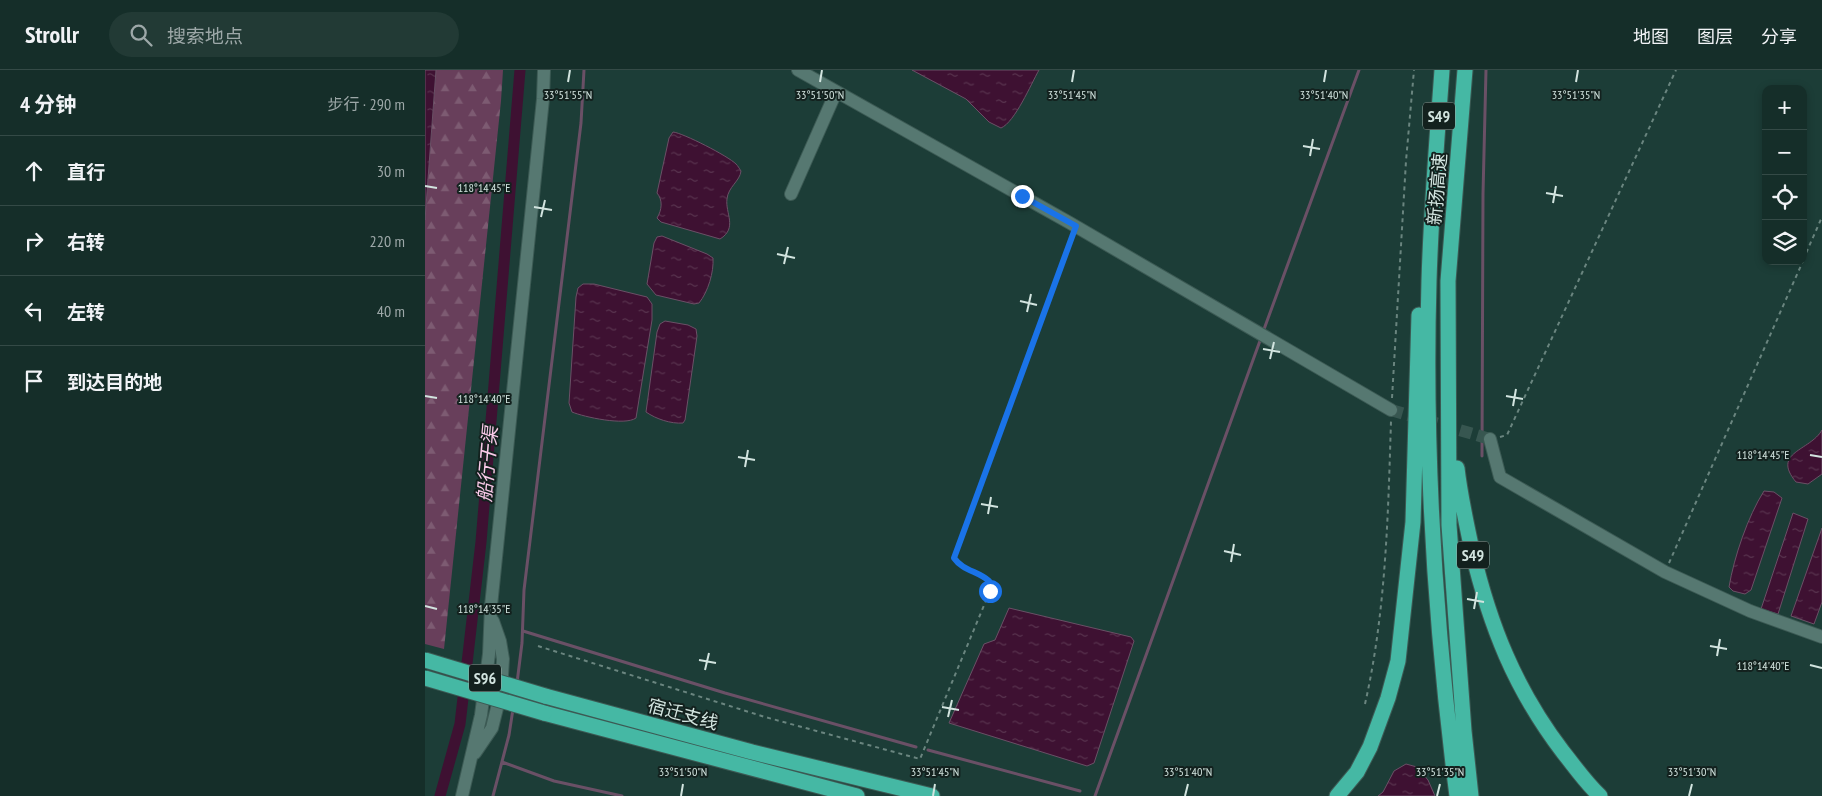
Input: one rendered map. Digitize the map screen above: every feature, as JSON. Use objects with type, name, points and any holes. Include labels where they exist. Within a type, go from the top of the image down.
[{"type":"highway","name":"新扬高速","points":[[1436,162],[1442,70]]},
{"type":"highway","name":"新扬高速","points":[[1448,281],[1465,70]]},
{"type":"highway","name":"S49","points":[[1436,162],[1429,280],[1428,408],[1432,532],[1446,708],[1457,796]]},
{"type":"highway","points":[[1337,796],[1357,772],[1370,747],[1388,698],[1398,662],[1413,522],[1420,280],[1425,227],[1436,162]]},
{"type":"highway","name":"S49","points":[[1448,281],[1454,381],[1455,453],[1459,488],[1473,553],[1487,604],[1505,656],[1526,698],[1553,739],[1600,796]]},
{"type":"highway","points":[[1448,281],[1449,525],[1464,731],[1471,796]]},
{"type":"highway","name":"宿迁支线","points":[[425,660],[545,696],[752,752],[932,796]]},
{"type":"highway","name":"宿迁支线","points":[[425,678],[544,713],[857,796]]},
{"type":"street","points":[[462,796],[481,715],[489,654],[490,615],[543,99],[544,70]]},
{"type":"street","points":[[798,70],[1076,226],[1391,410]]},
{"type":"street","points":[[791,194],[836,92]]},
{"type":"street","points":[[1490,439],[1500,477],[1665,572],[1750,611],[1822,636]]},
{"type":"path","points":[[1365,704],[1374,664],[1381,611],[1388,525],[1391,410],[1406,161],[1414,70]]},
{"type":"path","points":[[1490,439],[1507,435],[1676,70]]},
{"type":"path","points":[[1807,252],[1822,217]]},
{"type":"path","points":[[538,646],[765,716],[920,759],[990,591],[989,581],[983,575],[959,565],[954,558],[956,549],[1076,226]]},
{"type":"path","points":[[1665,572],[1801,265]]},
{"type":"green space","points":[[436,70],[503,70],[444,649],[425,644],[425,220]]},
{"type":"water","points":[[425,70],[436,70],[425,220]]},
{"type":"water","points":[[912,70],[1039,70],[1017,111],[1001,128],[989,122],[966,99]]},
{"type":"water","points":[[673,132],[695,140],[724,156],[736,164],[741,171],[727,199],[730,225],[725,235],[720,239],[661,222],[657,218],[661,205],[657,193],[669,138]]},
{"type":"water","points":[[662,236],[713,258],[710,282],[699,303],[694,304],[656,295],[647,284],[654,243],[657,237]]},
{"type":"water","points":[[583,284],[594,284],[647,297],[652,304],[652,320],[636,418],[631,420],[604,420],[572,412],[569,403],[576,297],[578,288]]},
{"type":"water","points":[[665,321],[688,325],[696,329],[697,336],[683,423],[674,423],[654,417],[646,412],[657,332],[660,324]]},
{"type":"water","points":[[1822,430],[1822,474],[1808,484],[1796,482],[1789,472],[1788,464],[1790,458]]},
{"type":"water","points":[[1764,491],[1774,492],[1782,498],[1751,590],[1745,594],[1733,591],[1729,587],[1742,537],[1752,512]]},
{"type":"water","points":[[1793,513],[1808,519],[1778,614],[1761,609]]},
{"type":"water","points":[[1822,528],[1822,602],[1814,624],[1791,616]]},
{"type":"water","points":[[1009,608],[1131,637],[1134,641],[1094,763],[1087,766],[949,723],[984,644],[995,640]]},
{"type":"water","points":[[1406,764],[1417,767],[1428,780],[1435,796],[1378,796],[1383,792],[1394,771]]},
{"type":"waterway","name":"船行干渠","points":[[440,796],[460,724],[481,542],[520,70]]},
{"type":"waterway","points":[[517,683],[522,643],[524,590],[581,123],[584,70]]},
{"type":"waterway","points":[[1263,332],[1359,70]]},
{"type":"waterway","points":[[1482,456],[1483,194],[1486,70]]},
{"type":"waterway","points":[[1095,796],[1261,338]]},
{"type":"waterway","points":[[523,631],[725,693],[916,747]]},
{"type":"waterway","points":[[493,796],[509,735],[513,709]]},
{"type":"waterway","points":[[928,750],[1080,791]]},
{"type":"waterway","points":[[502,762],[554,781],[622,796]]},
{"type":"tunnel","points":[[1391,410],[1490,439]]},
{"type":"route","points":[[990,591],[989,581],[983,575],[959,565],[954,558],[956,549],[1076,226],[1022,196]]}]
